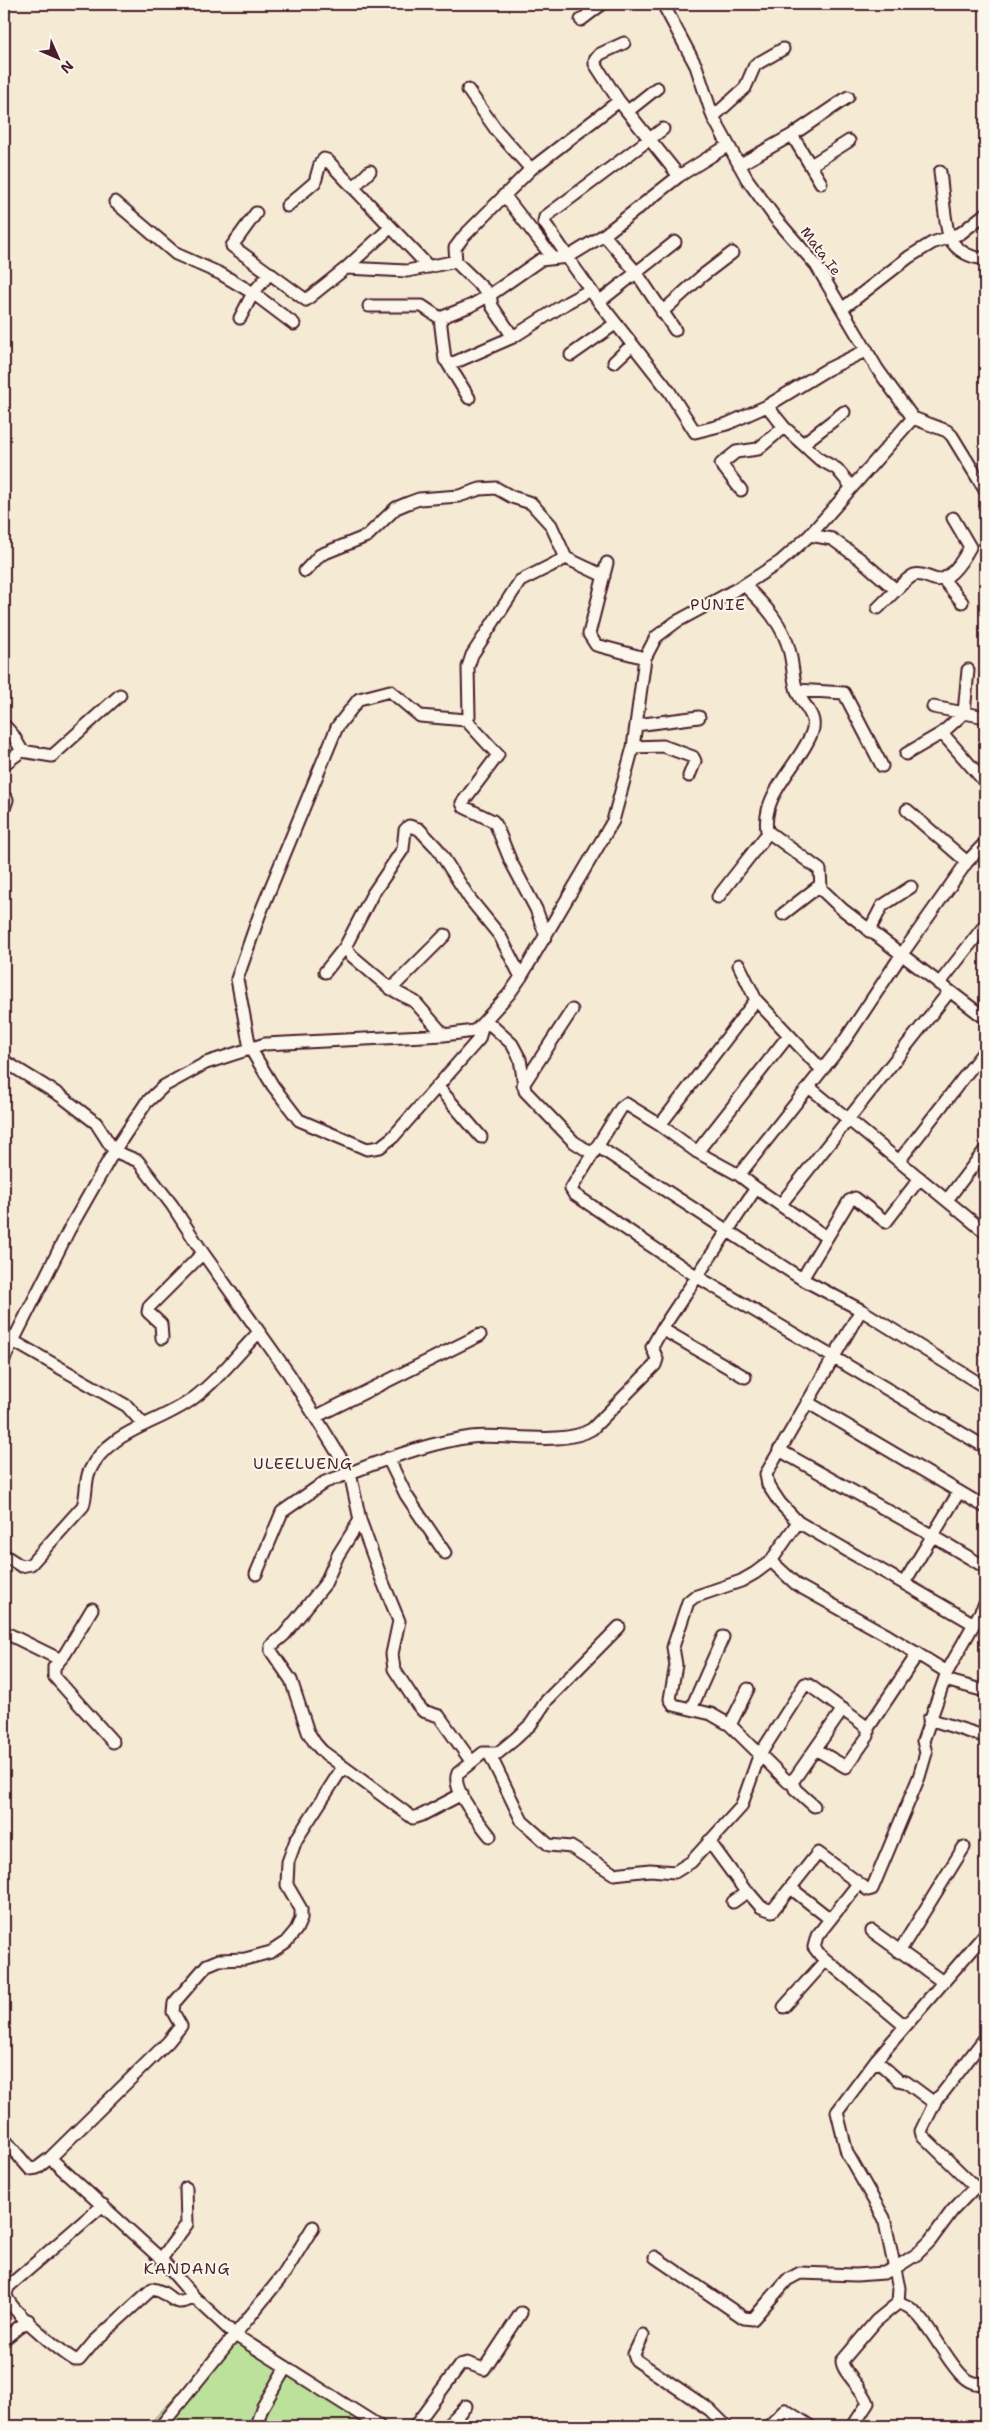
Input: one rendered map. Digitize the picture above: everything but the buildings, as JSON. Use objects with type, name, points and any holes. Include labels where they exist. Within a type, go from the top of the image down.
[{"type":"street","points":[[581,20],[602,4]]},
{"type":"street","name":"Mata Ie","points":[[663,4],[696,66],[713,117],[727,146],[772,214],[816,265],[878,370],[913,418]]},
{"type":"street","points":[[624,43],[600,54],[595,60],[597,69],[619,101],[679,176]]},
{"type":"street","points":[[713,117],[745,88],[755,65],[783,49]]},
{"type":"street","points":[[628,111],[657,88]]},
{"type":"street","points":[[468,90],[492,126],[531,169]]},
{"type":"street","points":[[739,165],[792,135],[848,97]]},
{"type":"street","points":[[514,336],[492,306],[490,295],[456,262],[455,248],[461,233],[531,169],[619,101]]},
{"type":"street","points":[[663,129],[545,217],[544,222],[586,293],[599,302],[629,349],[669,391],[695,432],[727,424],[767,406],[826,370],[867,350]]},
{"type":"street","points":[[792,135],[821,183]]},
{"type":"street","points":[[811,165],[849,141]]},
{"type":"street","points":[[440,318],[470,306],[490,295],[540,260],[563,257],[604,235],[679,176],[727,146]]},
{"type":"street","points":[[287,206],[315,182],[320,164],[325,159],[429,267]]},
{"type":"street","points":[[352,188],[370,171]]},
{"type":"street","points":[[940,172],[950,238],[968,255],[977,259],[985,258]]},
{"type":"street","points":[[508,192],[563,257]]},
{"type":"street","points":[[115,202],[176,254],[221,274],[253,293],[294,324]]},
{"type":"street","points":[[256,213],[232,246],[306,300],[391,228]]},
{"type":"street","points":[[842,309],[909,257],[932,244],[950,238],[968,228],[985,214]]},
{"type":"street","points":[[604,235],[636,272],[675,330]]},
{"type":"street","points":[[599,302],[675,242]]},
{"type":"street","points":[[662,312],[702,276],[732,253]]},
{"type":"street","points":[[346,268],[394,271],[456,262]]},
{"type":"street","points":[[240,318],[253,293],[270,272]]},
{"type":"street","points":[[447,362],[451,364],[514,336],[568,302],[586,293]]},
{"type":"street","points":[[369,306],[422,306],[440,318],[447,362],[469,398]]},
{"type":"street","points":[[571,355],[614,324]]},
{"type":"street","points":[[614,362],[629,349]]},
{"type":"street","points":[[767,406],[784,427],[819,459],[836,469],[851,486]]},
{"type":"street","points":[[804,444],[844,412]]},
{"type":"street","points":[[477,1029],[509,994],[521,976],[609,830],[633,747],[645,658],[656,637],[666,628],[744,585],[780,562],[810,534],[913,418],[947,432],[952,436],[985,490]]},
{"type":"street","points":[[741,490],[721,464],[736,452],[758,449],[784,427]]},
{"type":"street","points":[[305,571],[320,555],[367,536],[396,508],[419,499],[459,496],[480,489],[496,488],[512,497],[531,503],[551,525],[566,558],[604,576]]},
{"type":"street","points":[[878,608],[912,576],[918,574],[935,579],[943,579],[955,568],[970,547],[953,518]]},
{"type":"street","points":[[810,534],[832,539],[860,559],[896,590]]},
{"type":"street","points":[[466,720],[469,716],[468,667],[476,646],[520,581],[566,558]]},
{"type":"street","points":[[607,563],[589,634],[596,645],[645,658]]},
{"type":"street","points":[[943,579],[962,602]]},
{"type":"street","points":[[718,897],[768,833],[767,818],[769,807],[785,775],[812,732],[812,715],[796,689],[786,639],[767,607],[744,585]]},
{"type":"street","points":[[906,754],[942,733],[964,713],[968,670]]},
{"type":"street","points":[[796,689],[844,693],[882,766]]},
{"type":"street","points":[[477,1029],[481,1032],[479,1039],[393,1137],[380,1147],[367,1149],[299,1120],[273,1086],[250,1048],[237,979],[259,916],[337,727],[359,699],[390,691],[420,716],[466,720],[498,755],[462,803],[464,806],[493,821],[496,825],[520,882],[536,909],[546,936]]},
{"type":"street","points":[[4,725],[22,750],[52,756],[120,696]]},
{"type":"street","points":[[933,707],[985,717]]},
{"type":"street","points":[[636,725],[699,717]]},
{"type":"street","points":[[942,733],[985,782]]},
{"type":"street","points":[[633,747],[663,746],[693,758],[695,761],[689,776]]},
{"type":"street","points":[[4,764],[22,750]]},
{"type":"street","points":[[4,796],[7,802],[4,808]]},
{"type":"street","points":[[907,810],[967,862]]},
{"type":"street","points":[[324,972],[345,947],[372,895],[403,849],[405,830],[412,825],[438,848],[470,899],[500,936],[521,976]]},
{"type":"street","points":[[768,833],[820,870],[821,874],[819,886],[783,914]]},
{"type":"street","points":[[739,1175],[841,1046],[902,954],[967,862],[985,843]]},
{"type":"street","points":[[819,886],[824,893],[869,931],[985,1018]]},
{"type":"street","points":[[869,931],[882,906],[911,887]]},
{"type":"street","points":[[939,984],[985,925]]},
{"type":"street","points":[[391,989],[445,935]]},
{"type":"street","points":[[345,947],[352,956],[391,989],[415,1002],[444,1035]]},
{"type":"street","points":[[739,965],[756,1000],[821,1069]]},
{"type":"street","points":[[781,1204],[949,992]]},
{"type":"street","points":[[660,1125],[756,1000]]},
{"type":"street","points":[[523,1085],[572,1010]]},
{"type":"street","points":[[4,1359],[69,1230],[114,1152],[146,1103],[164,1086],[206,1063],[250,1048],[275,1043],[444,1035],[477,1029],[490,1024],[512,1044],[522,1066],[523,1085],[528,1094],[574,1142],[595,1150],[802,1278],[861,1310],[985,1387]]},
{"type":"street","points":[[697,1152],[789,1035]]},
{"type":"street","points":[[900,1161],[985,1050]]},
{"type":"street","points":[[4,1061],[61,1096],[96,1122],[114,1152],[138,1161],[172,1205],[203,1253],[317,1416],[350,1473],[360,1520],[382,1580],[400,1621],[392,1654],[394,1669],[417,1704],[423,1711],[438,1716],[471,1761]]},
{"type":"street","points":[[438,1087],[481,1137]]},
{"type":"street","points":[[809,1087],[985,1232]]},
{"type":"street","points":[[826,1237],[739,1175],[697,1152],[660,1125],[626,1104],[620,1108],[572,1184],[572,1192],[696,1276],[985,1447]]},
{"type":"street","points":[[947,1200],[985,1150]]},
{"type":"street","points":[[802,1278],[826,1237],[852,1199],[855,1198],[888,1222],[920,1178]]},
{"type":"street","points":[[256,1574],[282,1512],[325,1482],[388,1458],[472,1437],[570,1437],[585,1434],[592,1429],[655,1365],[656,1358],[652,1347],[662,1329],[756,1188]]},
{"type":"street","points":[[162,1338],[161,1324],[148,1312],[149,1307],[203,1253]]},
{"type":"street","points":[[861,1310],[779,1450],[766,1474],[766,1480],[780,1503],[798,1522],[974,1624]]},
{"type":"street","points":[[662,1329],[745,1377]]},
{"type":"street","points":[[4,1332],[13,1341],[127,1406],[143,1424]]},
{"type":"street","points":[[4,1555],[21,1566],[31,1564],[83,1506],[88,1474],[100,1455],[143,1424],[191,1400],[259,1332]]},
{"type":"street","points":[[317,1416],[480,1335]]},
{"type":"street","points":[[807,1402],[985,1507]]},
{"type":"street","points":[[779,1450],[985,1567]]},
{"type":"street","points":[[388,1458],[409,1500],[445,1553]]},
{"type":"street","points":[[904,1583],[959,1492]]},
{"type":"street","points":[[360,1520],[338,1555],[325,1584],[270,1648],[290,1680],[308,1732],[315,1743],[343,1767],[413,1818],[422,1816],[462,1794]]},
{"type":"street","points":[[792,1781],[785,1781],[730,1725],[711,1714],[674,1705],[670,1699],[676,1665],[673,1647],[688,1602],[694,1597],[748,1578],[771,1561],[798,1522]]},
{"type":"street","points":[[771,1561],[797,1585],[918,1653],[946,1676],[985,1691]]},
{"type":"street","points":[[709,1841],[747,1893],[760,1907],[772,1911],[792,1889],[818,1853],[858,1884],[868,1890],[872,1889],[919,1777],[926,1753],[923,1741],[946,1676],[985,1604]]},
{"type":"street","points":[[92,1609],[65,1654],[54,1667],[55,1679],[114,1742]]},
{"type":"street","points":[[490,1836],[470,1810],[456,1784],[456,1777],[471,1761],[483,1753],[501,1751],[531,1724],[547,1700],[619,1627]]},
{"type":"street","points":[[4,1632],[59,1659]]},
{"type":"street","points":[[691,1709],[723,1637]]},
{"type":"street","points":[[814,1749],[846,1767],[868,1736],[868,1728],[918,1653]]},
{"type":"street","points":[[489,1753],[522,1821],[549,1845],[571,1847],[614,1874],[650,1870],[674,1872],[691,1862],[741,1807],[759,1756],[805,1684],[868,1728]]},
{"type":"street","points":[[730,1725],[748,1689]]},
{"type":"street","points":[[792,1781],[842,1709]]},
{"type":"street","points":[[930,1719],[980,1735]]},
{"type":"street","points":[[4,2139],[30,2169],[37,2168],[50,2158],[168,2042],[181,2026],[173,2012],[174,2003],[202,1970],[213,1962],[253,1958],[271,1952],[286,1942],[296,1930],[301,1918],[301,1909],[287,1885],[288,1862],[296,1840],[343,1767]]},
{"type":"street","points":[[792,1781],[796,1788],[814,1806]]},
{"type":"street","points":[[899,1952],[964,1847]]},
{"type":"street","points":[[858,1884],[830,1919],[814,1944],[815,1949],[905,2026]]},
{"type":"street","points":[[792,1889],[830,1919]]},
{"type":"street","points":[[732,1902],[747,1893]]},
{"type":"street","points":[[872,1932],[943,1982]]},
{"type":"street","points":[[853,2426],[868,2403],[864,2393],[846,2372],[842,2361],[876,2321],[898,2303],[899,2288],[884,2218],[847,2153],[836,2115],[838,2109],[876,2060],[985,1934]]},
{"type":"street","points":[[784,2006],[826,1960]]},
{"type":"street","points":[[655,2258],[748,2319],[753,2319],[787,2280],[800,2273],[856,2275],[884,2273],[917,2254],[930,2241],[952,2211],[980,2187],[922,2135],[921,2131],[935,2102],[985,2038]]},
{"type":"street","points":[[876,2060],[898,2080],[906,2082],[925,2098],[935,2102]]},
{"type":"street","points":[[50,2158],[161,2259],[194,2297],[235,2335],[379,2426]]},
{"type":"street","points":[[161,2259],[187,2224],[186,2188]]},
{"type":"street","points":[[103,2205],[9,2286],[6,2292],[7,2298],[28,2320],[60,2350],[75,2360],[79,2360],[94,2342],[152,2289],[159,2291],[177,2303],[185,2303],[194,2297]]},
{"type":"street","points":[[161,2426],[284,2274],[313,2227]]},
{"type":"street","points":[[898,2303],[909,2306],[926,2323],[942,2351],[969,2382],[979,2385],[985,2382]]},
{"type":"street","points":[[415,2426],[460,2365],[467,2363],[484,2369],[521,2313]]},
{"type":"street","points":[[4,2339],[28,2320]]},
{"type":"street","points":[[643,2335],[634,2354],[636,2360],[710,2410],[726,2426]]},
{"type":"street","points":[[256,2426],[262,2408],[286,2367]]},
{"type":"street","points":[[447,2426],[466,2406]]},
{"type":"street","points":[[769,2426],[784,2410],[810,2426]]},
{"type":"green space","points":[[235,2335],[371,2426],[147,2426]]},
{"type":"district","name":"PUNIE","points":[[718,604]]},
{"type":"district","name":"ULEELUENG","points":[[303,1463]]},
{"type":"district","name":"KANDANG","points":[[187,2268]]}]
